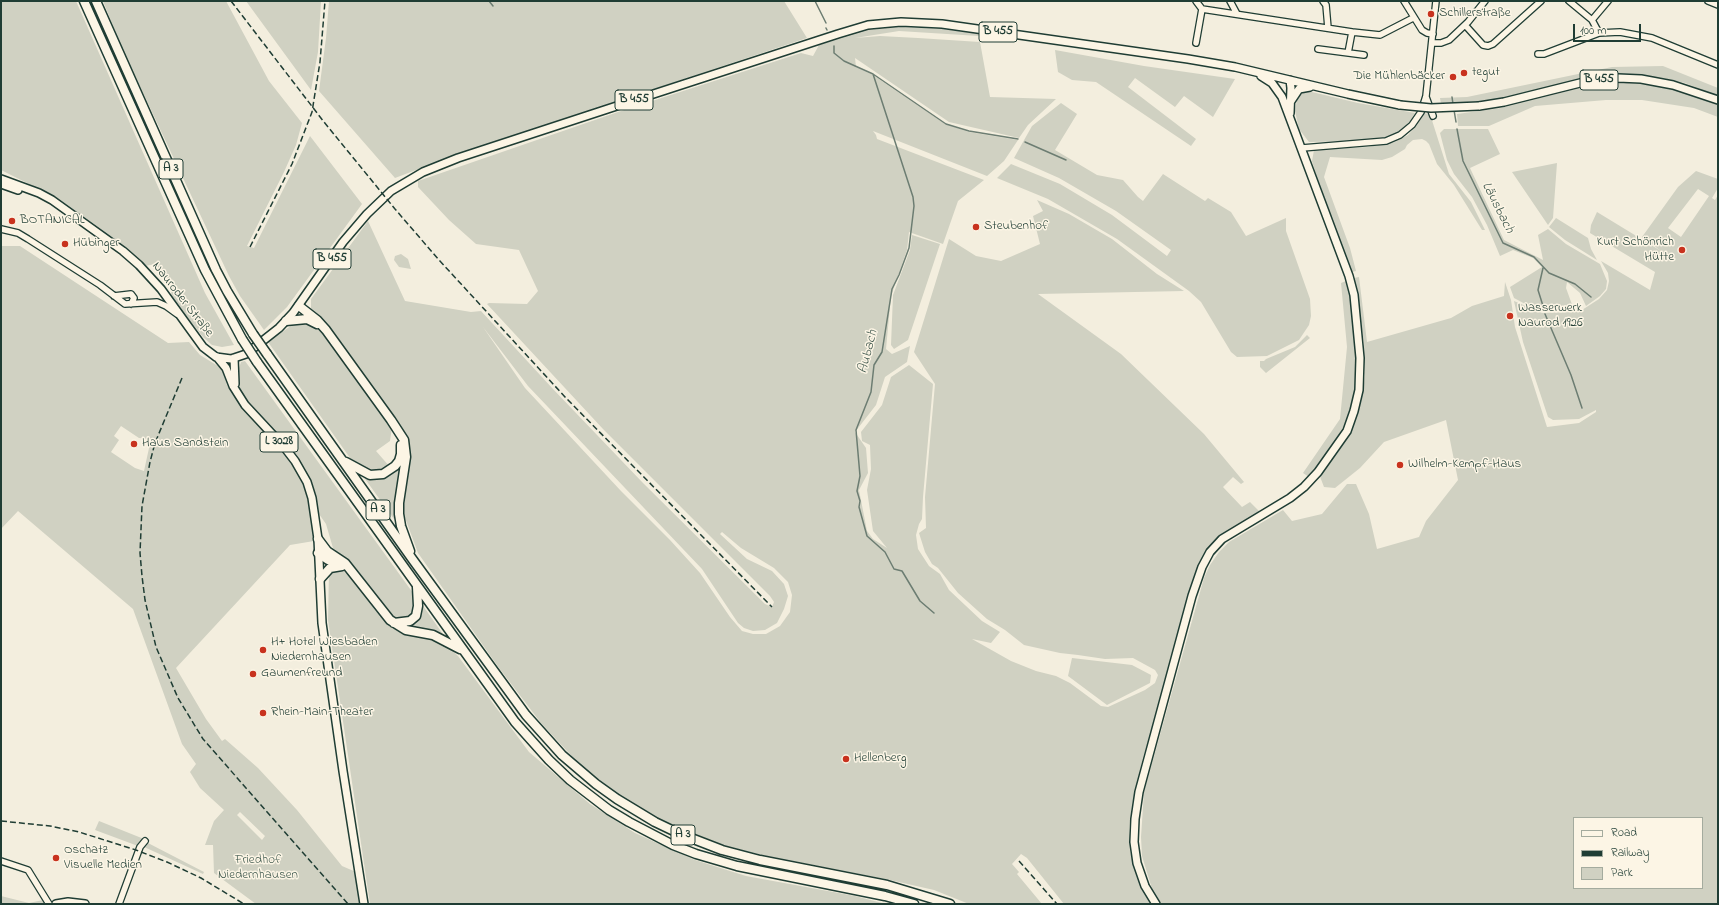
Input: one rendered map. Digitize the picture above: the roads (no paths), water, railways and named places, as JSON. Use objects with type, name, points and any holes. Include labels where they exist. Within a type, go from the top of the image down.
[{"type":"highway","name":"A 3","points":[[84,1],[205,270],[242,338],[257,362],[515,722],[549,760],[587,794],[628,822],[673,845],[725,863],[914,904]]},
{"type":"highway","name":"A 3","points":[[96,1],[216,270],[253,334],[413,560],[515,700],[545,737],[562,755],[596,784],[636,811],[678,833],[722,850],[760,860],[909,890],[950,904]]},
{"type":"highway","points":[[299,306],[302,315],[326,330]]},
{"type":"highway","points":[[299,306],[317,320],[326,330],[374,395],[404,440],[406,451],[399,503],[399,514],[401,526],[413,560]]},
{"type":"highway","points":[[286,321],[307,319]]},
{"type":"highway","points":[[342,460],[370,475],[384,474],[399,461],[401,447],[400,434]]},
{"type":"highway","points":[[318,539],[324,548],[345,563],[383,613],[394,623],[406,630],[438,637],[463,650]]},
{"type":"highway","points":[[318,554],[334,556]]},
{"type":"highway","points":[[318,554],[328,560],[347,567]]},
{"type":"highway","points":[[320,579],[330,568],[347,567]]},
{"type":"highway","points":[[394,623],[406,623],[416,616],[418,606],[417,586]]},
{"type":"main road","name":"B 455","points":[[216,357],[234,358],[242,356],[272,335],[299,306],[343,242],[367,214],[392,191],[423,172],[458,158],[854,29],[884,23],[901,22],[935,24],[1188,59],[1254,72],[1400,105],[1439,108],[1479,106],[1594,81],[1618,78],[1641,79],[1673,85],[1718,100]]},
{"type":"main road","points":[[1156,904],[1145,886],[1137,863],[1134,842],[1135,819],[1144,771],[1190,603],[1202,567],[1210,552],[1222,539],[1290,498],[1310,481],[1329,459],[1343,437],[1351,422],[1357,401],[1360,369],[1353,290],[1282,97],[1272,83],[1254,72]]},
{"type":"main road","points":[[1282,97],[1285,85],[1290,80]]},
{"type":"main road","points":[[1290,80],[1291,121]]},
{"type":"main road","points":[[1290,102],[1299,89],[1308,87],[1322,88]]},
{"type":"main road","name":"Nauroder Straße","points":[[1,179],[59,204],[92,227],[136,262],[161,289],[203,347],[216,357]]},
{"type":"main road","name":"Nauroder Straße","points":[[1,184],[20,191],[45,197]]},
{"type":"main road","name":"L 3028","points":[[216,357],[224,365],[236,392],[251,412],[285,448],[300,468],[312,498],[318,539],[322,623],[364,904]]},
{"type":"main road","points":[[229,375],[229,364],[234,358]]},
{"type":"main road","points":[[234,358],[234,379],[236,392]]},
{"type":"main road","points":[[56,904],[74,902],[85,904]]},
{"type":"street","points":[[1196,1],[1202,9],[1380,35],[1414,18]]},
{"type":"street","points":[[1230,1],[1237,14]]},
{"type":"street","points":[[1323,1],[1326,5],[1328,28]]},
{"type":"street","points":[[1404,1],[1424,32],[1432,34]]},
{"type":"street","points":[[1302,148],[1378,143],[1393,138],[1406,130],[1417,118],[1426,96],[1436,1]]},
{"type":"street","points":[[1432,43],[1445,42],[1465,25],[1485,1]]},
{"type":"street","points":[[1465,25],[1483,45],[1488,46],[1493,44],[1541,1]]},
{"type":"street","points":[[1569,1],[1592,20],[1599,33]]},
{"type":"street","points":[[1592,20],[1608,1]]},
{"type":"street","points":[[1708,1],[1718,5]]},
{"type":"street","points":[[1196,43],[1202,9]]},
{"type":"street","points":[[1348,53],[1352,32]]},
{"type":"street","points":[[1538,54],[1544,54],[1599,33],[1626,33],[1652,38],[1718,65]]},
{"type":"street","points":[[1318,48],[1364,56]]},
{"type":"street","points":[[1426,96],[1433,116]]},
{"type":"street","points":[[1,229],[18,233],[28,239],[125,304],[161,303],[181,317]]},
{"type":"street","points":[[114,296],[131,294],[134,298],[132,304]]},
{"type":"street","points":[[119,904],[140,847],[145,841]]},
{"type":"street","points":[[1,861],[28,870],[49,904]]},
{"type":"waterway","points":[[489,1],[493,6]]},
{"type":"waterway","name":"Aubach","points":[[815,1],[826,23]]},
{"type":"waterway","name":"Aubach","points":[[834,46],[834,53],[844,61],[873,74],[913,197],[914,206],[909,248],[892,289],[882,352],[874,365],[871,392],[856,430],[860,476],[857,491],[860,501],[859,507],[867,536],[885,552],[894,569],[902,571],[920,601],[934,613]]},
{"type":"waterway","name":"Aubach","points":[[873,74],[946,124],[969,131],[1018,139]]},
{"type":"waterway","points":[[1452,97],[1453,104]]},
{"type":"waterway","points":[[1454,110],[1456,122]]},
{"type":"waterway","name":"Läusbach","points":[[1457,129],[1463,161],[1503,243],[1534,257],[1549,273],[1575,284],[1591,297]]},
{"type":"waterway","name":"Aubach","points":[[1025,142],[1066,160]]},
{"type":"waterway","points":[[1543,268],[1538,290],[1544,309]]},
{"type":"waterway","points":[[1545,314],[1571,375],[1582,408]]},
{"type":"railway","points":[[231,1],[324,122],[439,260],[566,398],[772,607]]},
{"type":"railway","points":[[250,247],[292,164],[312,112],[320,62],[325,1]]},
{"type":"railway","points":[[182,378],[155,443],[142,506],[140,553],[142,576],[145,600],[156,647],[178,698],[203,739],[348,904]]},
{"type":"railway","points":[[1,821],[50,826],[79,832],[136,850],[167,862],[201,878],[244,904]]},
{"type":"railway","points":[[1019,861],[1057,904]]},
{"type":"place","name":"Schillerstraße","points":[[1431,14]]},
{"type":"place","name":"tegut","points":[[1464,73]]},
{"type":"place","name":"Die Mühlenbäcker","points":[[1453,77]]},
{"type":"place","name":"BOTANICAL","points":[[12,221]]},
{"type":"place","name":"Steubenhof","points":[[976,227]]},
{"type":"place","name":"Hübinger","points":[[65,244]]},
{"type":"place","name":"Kurt Schönrich Hütte","points":[[1682,250]]},
{"type":"place","name":"Wasserwerk Naurod 1926","points":[[1510,316]]},
{"type":"place","name":"Haus Sandstein","points":[[134,444]]},
{"type":"place","name":"Wilhelm-Kempf-Haus","points":[[1400,465]]},
{"type":"place","name":"H+ Hotel Wiesbaden Niedernhausen","points":[[263,650]]},
{"type":"place","name":"Gaumenfreund","points":[[253,674]]},
{"type":"place","name":"Rhein-Main-Theater","points":[[263,713]]},
{"type":"place","name":"Hellenberg","points":[[846,759]]},
{"type":"place","name":"Oschatz Visuelle Medien","points":[[56,858]]},
{"type":"park label","name":"Friedhof Niedernhausen","points":[[258,868]]}]
